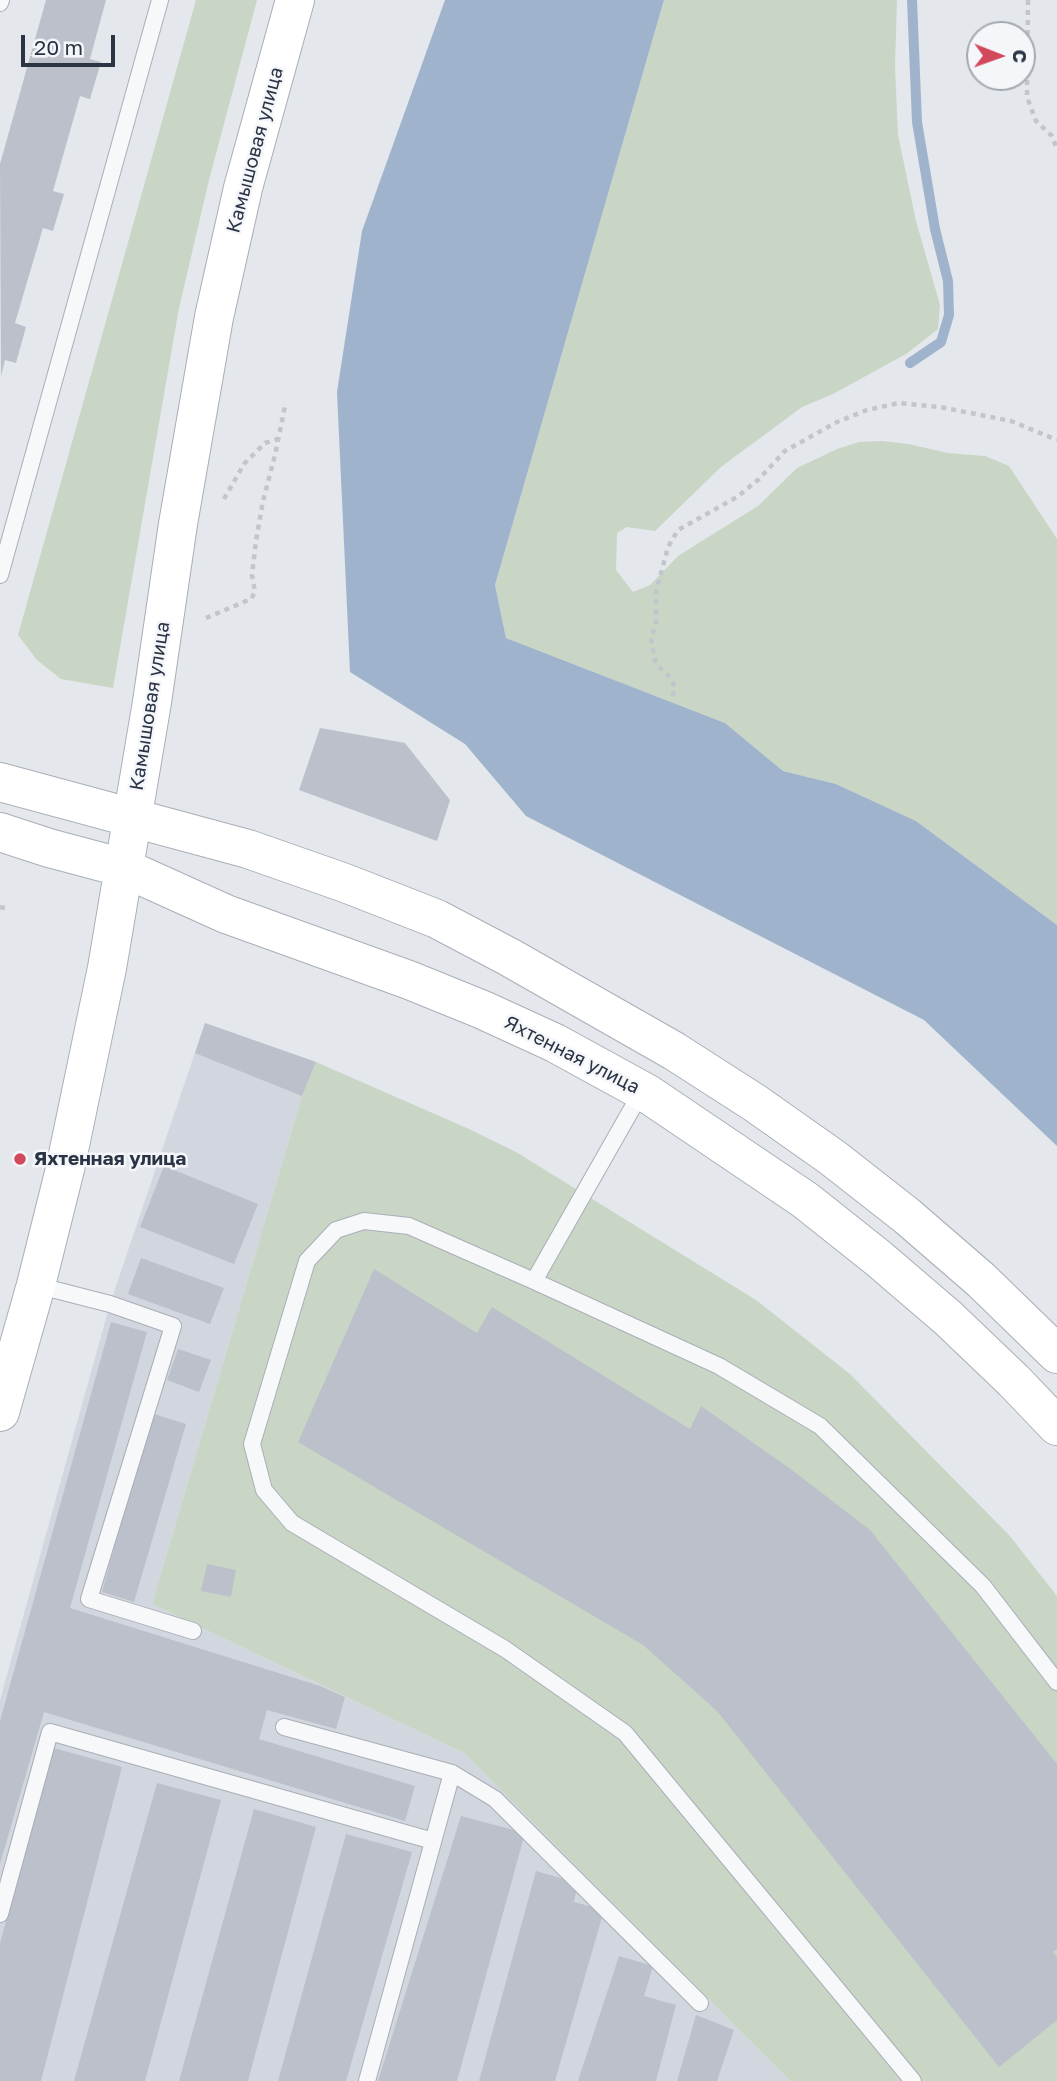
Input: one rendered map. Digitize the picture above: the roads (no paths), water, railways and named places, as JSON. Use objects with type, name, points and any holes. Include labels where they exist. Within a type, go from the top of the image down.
[{"type":"main road","name":"Камышовая улица","points":[[0,1412],[65,1170],[107,968],[133,818],[177,524],[214,317],[243,188],[295,0]]},
{"type":"main road","points":[[0,782],[248,849],[426,915],[497,950],[674,1051],[833,1158],[907,1216],[970,1271],[1057,1354]]},
{"type":"main road","name":"Яхтенная улица","points":[[0,832],[124,868],[226,914],[409,980],[555,1043],[642,1091],[805,1200],[878,1258],[996,1363],[1057,1426]]},
{"type":"lane","points":[[0,575],[160,0]]},
{"type":"lane","points":[[534,1280],[642,1091]]},
{"type":"lane","points":[[914,2081],[625,1733],[505,1649],[292,1523],[264,1490],[252,1444],[307,1261],[335,1230],[364,1221],[409,1226],[534,1280],[719,1366],[820,1426],[983,1586],[1057,1682]]},
{"type":"lane","points":[[36,1285],[110,1304],[173,1326],[89,1599],[193,1631]]},
{"type":"lane","points":[[284,1727],[452,1773],[495,1799],[700,2003]]},
{"type":"lane","points":[[0,1914],[50,1732],[433,1841]]},
{"type":"lane","points":[[367,2081],[452,1773]]},
{"type":"water","points":[[445,0],[664,0],[495,585],[506,638],[725,723],[783,771],[836,784],[916,821],[1057,925],[1057,1146],[924,1020],[526,816],[465,744],[350,672],[337,392],[362,231]]},
{"type":"waterway","points":[[910,363],[941,342],[949,315],[948,281],[935,229],[917,122],[912,0]]},
{"type":"place","name":"Яхтенная улица","points":[[20,1159]]}]
